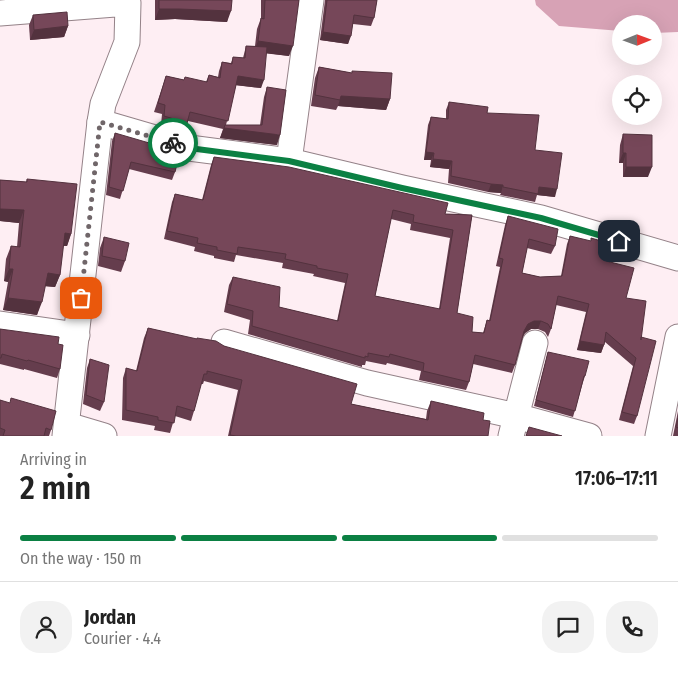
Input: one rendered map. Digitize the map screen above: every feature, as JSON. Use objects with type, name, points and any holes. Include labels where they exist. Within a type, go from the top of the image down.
[{"type":"street","points":[[289,161],[311,0]]},
{"type":"street","points":[[0,13],[128,3],[127,42],[103,104],[100,122],[66,431],[104,436]]},
{"type":"street","points":[[100,122],[189,148],[289,161],[541,218],[678,258]]},
{"type":"street","points":[[0,324],[77,335]]},
{"type":"street","points":[[658,436],[678,337]]},
{"type":"street","points":[[224,342],[514,426],[589,436]]},
{"type":"street","points":[[514,426],[535,343]]},
{"type":"shaded area","points":[[535,0],[678,0],[678,32],[662,33],[662,15],[612,15],[612,30],[559,26],[536,5]]},
{"type":"building","points":[[159,0],[232,0],[231,11],[159,9]]},
{"type":"building","points":[[265,0],[299,0],[293,46],[258,41],[261,18],[264,19]]},
{"type":"building","points":[[327,0],[377,0],[374,18],[354,15],[351,36],[323,32]]},
{"type":"building","points":[[67,12],[68,26],[34,30],[33,15]]},
{"type":"building","points":[[246,46],[267,47],[264,80],[238,76],[228,121],[190,112],[187,123],[164,116],[165,105],[158,103],[166,76],[184,80],[185,77],[207,82],[209,75],[220,78],[222,62],[232,64],[233,57],[245,58]]},
{"type":"building","points":[[319,67],[352,73],[352,71],[392,73],[390,99],[341,96],[340,100],[315,95]]},
{"type":"building","points":[[267,87],[286,90],[280,135],[224,128],[225,125],[262,125]]},
{"type":"building","points":[[449,102],[488,107],[487,113],[539,115],[535,150],[562,153],[557,189],[539,187],[538,194],[503,187],[503,185],[451,176],[452,161],[433,159],[434,153],[426,152],[431,117],[448,119]]},
{"type":"building","points":[[115,133],[180,152],[175,172],[131,162],[123,191],[109,187]]},
{"type":"building","points":[[623,134],[652,135],[652,167],[626,167],[626,153],[623,153]]},
{"type":"building","points":[[214,157],[289,167],[448,203],[445,214],[472,215],[457,313],[473,317],[472,332],[484,333],[487,320],[490,321],[503,259],[499,258],[508,216],[558,229],[555,246],[529,239],[522,273],[540,277],[562,276],[570,236],[591,241],[591,238],[608,243],[607,247],[609,248],[606,261],[634,268],[626,298],[646,301],[641,337],[656,341],[637,416],[622,412],[636,358],[606,332],[604,345],[580,341],[589,304],[558,296],[551,329],[548,324],[541,321],[534,321],[528,324],[524,331],[515,365],[475,355],[469,382],[423,371],[424,363],[390,354],[389,357],[368,353],[368,357],[365,356],[365,358],[252,326],[253,311],[227,304],[233,277],[280,287],[279,307],[338,321],[348,274],[285,259],[286,254],[238,247],[237,254],[217,250],[217,247],[197,243],[198,238],[167,231],[175,194],[203,200]],"holes":[[[393,210],[414,215],[413,222],[453,230],[440,309],[375,296]]]},
{"type":"building","points":[[27,179],[77,184],[71,234],[65,233],[60,275],[48,273],[42,302],[8,298],[13,269],[9,269],[11,246],[20,247],[24,210],[0,209],[0,180],[27,182]]},
{"type":"building","points":[[104,237],[129,243],[125,261],[102,256]]},
{"type":"building","points":[[148,328],[197,339],[216,341],[224,346],[357,384],[351,404],[428,420],[431,401],[484,413],[483,420],[490,421],[488,436],[230,435],[242,380],[207,371],[207,374],[204,374],[194,411],[177,406],[174,423],[158,420],[158,417],[126,410],[126,368],[137,371]]},
{"type":"building","points":[[0,329],[59,337],[58,344],[63,345],[60,369],[2,354],[0,358]]},
{"type":"building","points":[[548,352],[589,361],[575,411],[536,400]]},
{"type":"building","points":[[90,359],[109,365],[104,402],[86,395]]},
{"type":"building","points":[[11,398],[56,411],[51,430],[46,428],[44,436],[3,436],[5,430],[0,428],[0,400],[10,403]]},
{"type":"building","points":[[529,427],[562,436],[526,436]]},
{"type":"way so far","points":[[81,298],[100,122],[173,143]]},
{"type":"route","points":[[173,143],[189,148],[289,161],[541,218],[619,241]]}]
